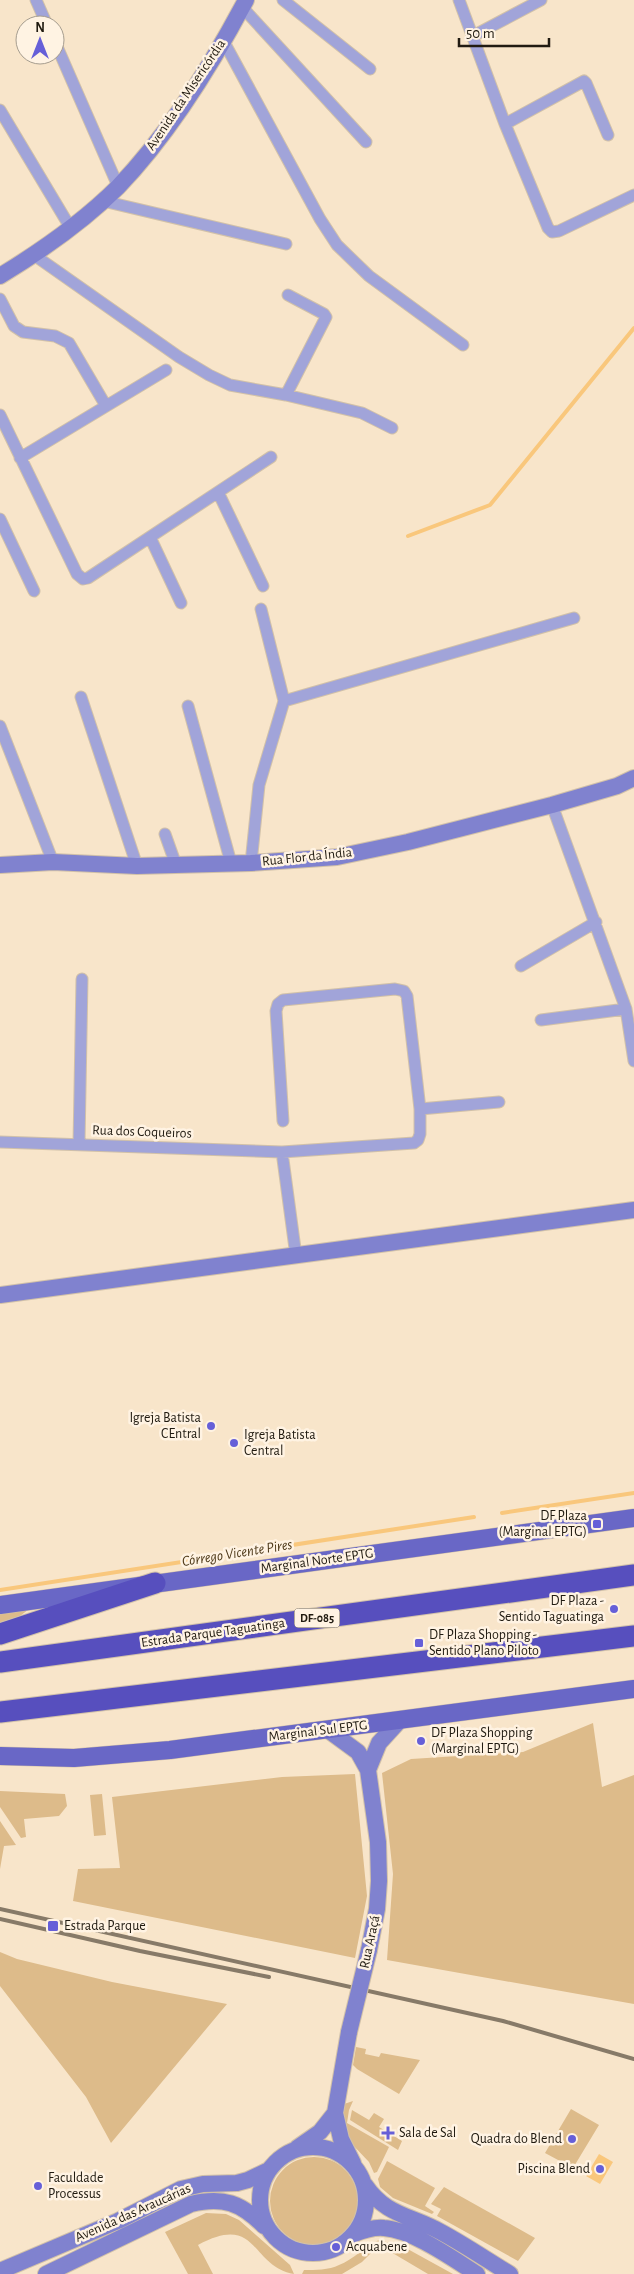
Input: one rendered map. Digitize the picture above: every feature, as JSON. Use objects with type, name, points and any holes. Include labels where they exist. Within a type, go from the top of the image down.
[{"type":"highway","name":"Estrada Parque Taguatinga","points":[[0,1662],[634,1574]]},
{"type":"highway","points":[[0,1634],[155,1583]]},
{"type":"highway","points":[[0,1712],[634,1636]]},
{"type":"main road","name":"Avenida da Misericórdia","points":[[0,276],[34,255],[103,201],[118,186],[165,131],[224,42],[244,4]]},
{"type":"main road","name":"Rua Flor da Índia","points":[[0,865],[53,862],[137,866],[251,863],[337,857],[408,842],[552,805],[617,786],[634,778]]},
{"type":"main road","points":[[0,1295],[634,1210]]},
{"type":"main road","name":"Marginal Norte EPTG","points":[[0,1604],[634,1518]]},
{"type":"main road","name":"Marginal Sul EPTG","points":[[0,1756],[83,1757],[170,1750],[634,1688]]},
{"type":"main road","points":[[368,1770],[379,1743],[400,1720]]},
{"type":"main road","name":"Rua Araçá","points":[[328,1730],[358,1752],[368,1770],[378,1842],[379,1881],[377,1910],[349,2032],[335,2112],[341,2139],[360,2176]]},
{"type":"main road","name":"Rua Araçá","points":[[292,2151],[320,2132],[335,2112]]},
{"type":"main road","points":[[360,2176],[366,2200],[363,2218],[354,2234],[345,2243],[334,2249],[308,2253],[292,2249],[278,2241],[268,2229],[261,2215],[259,2200],[262,2184],[268,2170],[279,2159],[292,2151],[310,2147],[328,2149],[344,2157],[360,2176],[374,2198],[386,2208],[440,2231],[510,2274]]},
{"type":"main road","name":"Avenida das Araucárias","points":[[0,2271],[119,2220],[181,2189],[203,2184],[237,2183],[268,2170]]},
{"type":"main road","points":[[158,2200],[158,2210],[165,2216]]},
{"type":"main road","name":"Avenida das Araucárias","points":[[46,2274],[165,2216],[191,2204],[206,2200],[222,2200],[238,2206],[252,2214],[268,2229]]},
{"type":"main road","points":[[119,2220],[126,2226],[126,2236]]},
{"type":"main road","points":[[354,2234],[367,2229],[383,2228],[396,2230],[439,2249],[478,2274]]},
{"type":"street","points":[[36,0],[43,15]]},
{"type":"street","points":[[283,0],[370,69]]},
{"type":"street","points":[[459,0],[505,124],[548,228],[552,232],[559,231],[634,196]]},
{"type":"street","points":[[473,36],[541,0]]},
{"type":"street","points":[[244,4],[366,142]]},
{"type":"street","points":[[224,42],[320,219],[337,245],[369,276],[463,345]]},
{"type":"street","points":[[65,65],[118,186]]},
{"type":"street","points":[[505,124],[584,81],[608,135]]},
{"type":"street","points":[[0,110],[70,227]]},
{"type":"street","points":[[103,201],[286,244]]},
{"type":"street","points":[[34,255],[179,357],[209,375],[230,385],[286,395],[362,413],[392,428]]},
{"type":"street","points":[[286,395],[326,317],[324,314],[288,296]]},
{"type":"street","points":[[0,299],[14,326],[23,332],[55,336],[69,343],[106,406]]},
{"type":"street","points":[[20,458],[166,370]]},
{"type":"street","points":[[0,415],[77,574],[82,579],[88,578],[271,457]]},
{"type":"street","points":[[218,492],[263,586]]},
{"type":"street","points":[[0,519],[34,591]]},
{"type":"street","points":[[150,537],[181,603]]},
{"type":"street","points":[[251,863],[259,785],[284,701],[261,609]]},
{"type":"street","points":[[284,701],[574,618]]},
{"type":"street","points":[[81,697],[137,866]]},
{"type":"street","points":[[188,706],[231,863]]},
{"type":"street","points":[[0,726],[53,862]]},
{"type":"street","points":[[552,805],[626,1009],[634,1061]]},
{"type":"street","points":[[165,834],[176,864]]},
{"type":"street","points":[[521,966],[596,922]]},
{"type":"street","points":[[79,1144],[82,979]]},
{"type":"street","points":[[284,1121],[276,1011],[278,1004],[283,1000],[395,989],[404,991],[407,996],[420,1109],[499,1102]]},
{"type":"street","points":[[541,1020],[626,1009]]},
{"type":"street","name":"Rua dos Coqueiros","points":[[0,1142],[282,1152],[414,1143],[418,1140],[420,1134],[420,1109]]},
{"type":"street","points":[[282,1152],[296,1256]]},
{"type":"shaded area","points":[[29,1609],[10,1624],[0,1627],[0,1613]]},
{"type":"shaded area","points":[[593,1723],[602,1787],[634,1775],[634,2004],[387,1960],[393,1874],[382,1773],[411,1759],[523,1752]]},
{"type":"shaded area","points":[[355,1774],[367,1896],[355,1958],[73,1901],[78,1869],[120,1868],[112,1797],[282,1777]]},
{"type":"shaded area","points":[[0,1791],[65,1794],[67,1806],[59,1816],[24,1819],[26,1837],[21,1838],[0,1807]]},
{"type":"shaded area","points":[[102,1794],[106,1835],[94,1836],[90,1795]]},
{"type":"shaded area","points":[[0,1821],[16,1845],[4,1846],[0,1869]]},
{"type":"shaded area","points":[[0,1952],[17,1959],[112,1982],[227,2004],[111,2143],[86,2097],[0,1986]]},
{"type":"shaded area","points":[[356,2047],[366,2049],[365,2054],[379,2057],[381,2053],[420,2060],[399,2094],[353,2065]]},
{"type":"shaded area","points":[[353,2101],[347,2123],[389,2147],[377,2172],[374,2173],[369,2162],[350,2142],[339,2119],[344,2104]]},
{"type":"shaded area","name":"Quadra do Blend","points":[[571,2109],[599,2125],[573,2168],[545,2153]]},
{"type":"shaded area","points":[[352,2110],[369,2120],[374,2113],[384,2119],[379,2127],[402,2141],[398,2150],[350,2120]]},
{"type":"shaded area","name":"Piscina Blend","points":[[599,2154],[613,2162],[600,2184],[586,2176]]},
{"type":"shaded area","points":[[314,2157],[331,2161],[345,2170],[354,2184],[358,2201],[354,2218],[345,2232],[331,2241],[314,2245],[297,2241],[283,2232],[274,2218],[270,2201],[274,2184],[283,2170],[297,2161]]},
{"type":"shaded area","points":[[387,2161],[435,2188],[425,2206],[434,2212],[432,2214],[393,2198],[380,2187],[378,2179]]},
{"type":"shaded area","points":[[444,2187],[535,2238],[518,2261],[437,2216],[441,2209],[431,2204]]},
{"type":"shaded area","points":[[206,2213],[226,2214],[239,2220],[290,2265],[294,2274],[280,2269],[269,2262],[244,2238],[233,2235],[218,2236],[198,2245],[213,2274],[188,2274],[165,2232]]},
{"type":"shaded area","points":[[379,2240],[404,2247],[453,2274],[428,2274],[379,2245],[362,2262],[342,2274],[302,2274],[304,2270],[335,2267]]},
{"type":"waterway","points":[[408,536],[490,505],[634,328]]},
{"type":"waterway","name":"Córrego Vicente Pires","points":[[502,1513],[634,1493]]},
{"type":"waterway","name":"Córrego Vicente Pires","points":[[0,1590],[474,1517]]},
{"type":"railway","points":[[0,1909],[503,2021],[634,2059]]},
{"type":"railway","points":[[0,1919],[140,1951],[269,1977]]},
{"type":"place","name":"Igreja Batista CEntral","points":[[211,1426]]},
{"type":"place","name":"Igreja Batista Central","points":[[234,1443]]},
{"type":"place","name":"DF Plaza (Marginal EPTG)","points":[[597,1524]]},
{"type":"place","name":"DF Plaza - Sentido Taguatinga","points":[[614,1609]]},
{"type":"place","name":"DF Plaza Shopping - Sentido Plano Piloto","points":[[419,1643]]},
{"type":"place","name":"DF Plaza Shopping (Marginal EPTG)","points":[[421,1741]]},
{"type":"place","name":"Estrada Parque","points":[[53,1926]]},
{"type":"place","name":"Sala de Sal","points":[[388,2133]]},
{"type":"place","name":"Quadra do Blend","points":[[572,2139]]},
{"type":"place","name":"Piscina Blend","points":[[600,2169]]},
{"type":"place","name":"Faculdade Processus","points":[[38,2186]]},
{"type":"place","name":"Acquabene","points":[[336,2247]]}]
